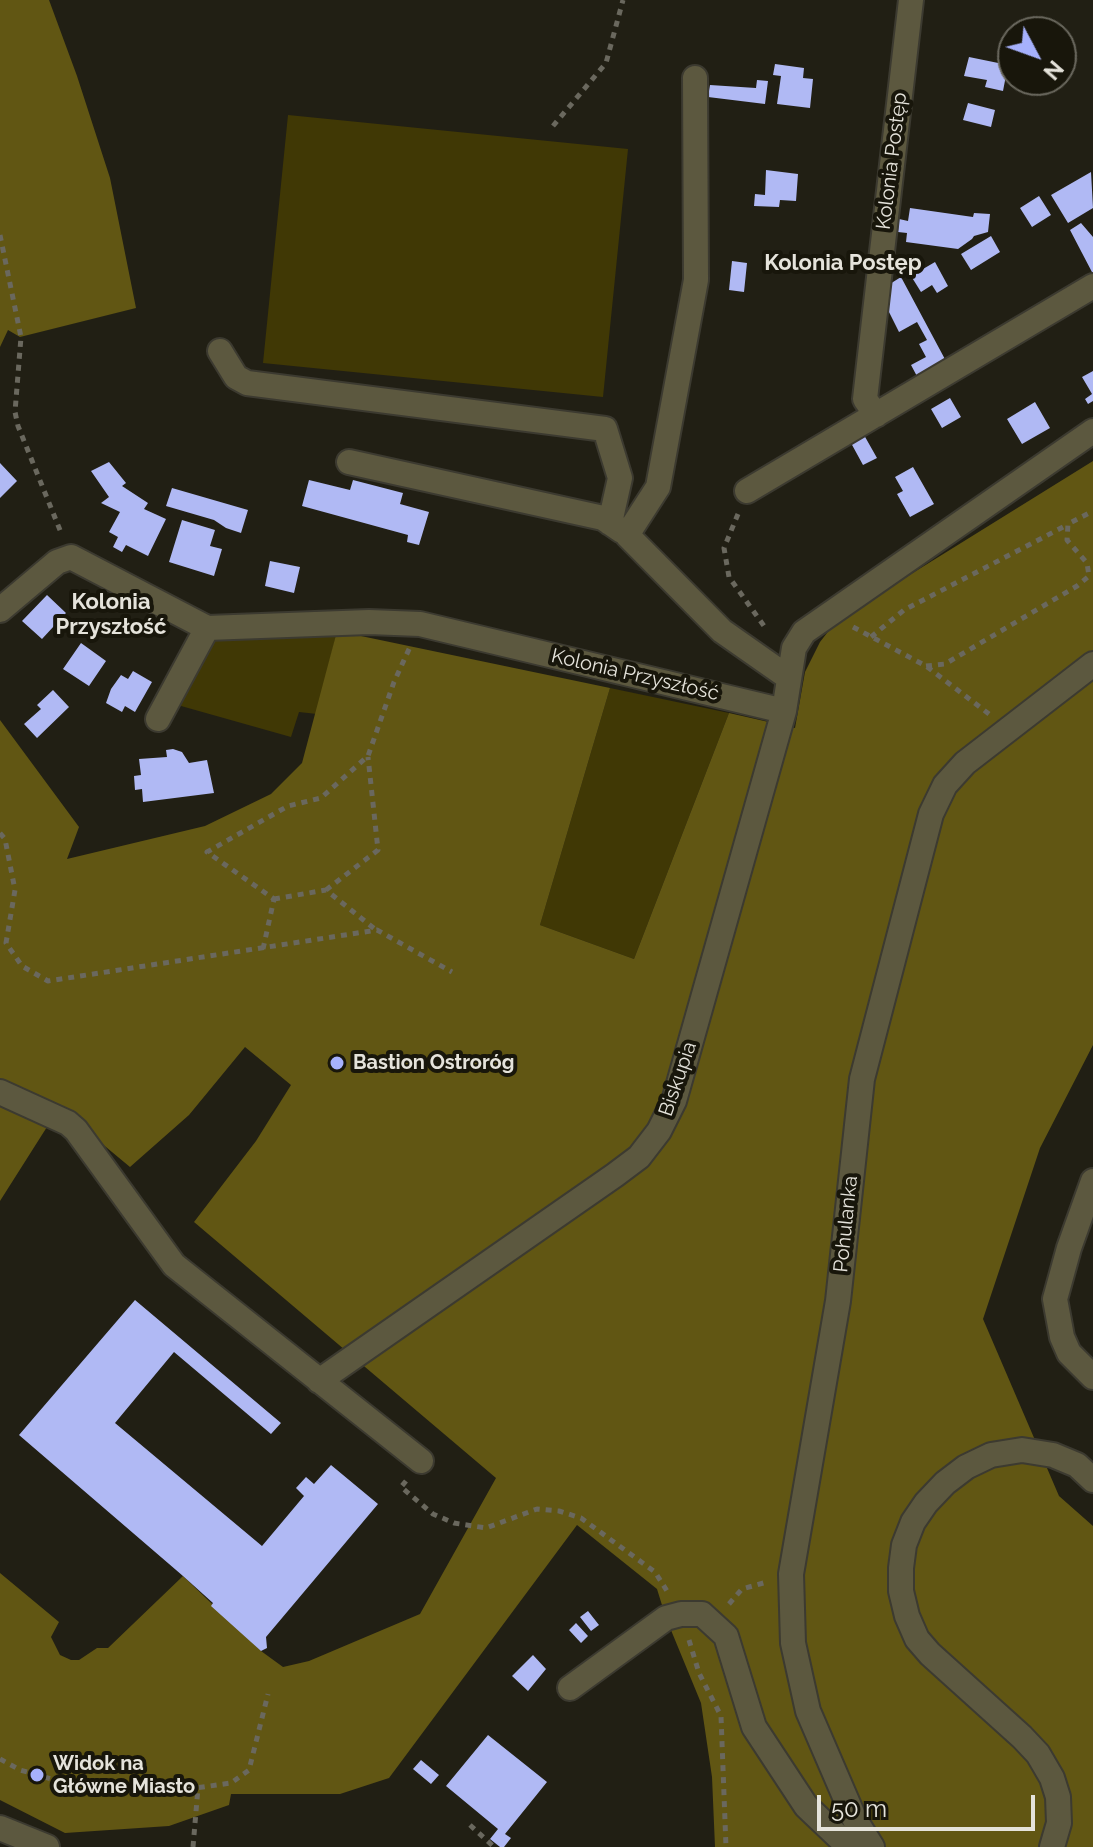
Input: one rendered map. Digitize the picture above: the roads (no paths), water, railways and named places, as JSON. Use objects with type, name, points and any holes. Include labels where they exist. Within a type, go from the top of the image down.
[{"type":"street","name":"Kolonia Postęp","points":[[876,415],[865,399],[911,0]]},
{"type":"street","points":[[619,529],[658,487],[696,280],[695,78]]},
{"type":"street","points":[[747,491],[1093,286]]},
{"type":"street","points":[[220,351],[236,377],[247,383],[605,429],[620,478],[619,529]]},
{"type":"street","points":[[784,711],[794,648],[804,632],[1093,431]]},
{"type":"street","points":[[349,462],[603,518],[619,529],[722,631],[789,678]]},
{"type":"street","name":"Kolonia Przyszłość","points":[[0,610],[57,562],[71,557],[207,628],[369,622],[420,624],[784,711]]},
{"type":"street","points":[[158,719],[207,628]]},
{"type":"street","name":"Pohulanka","points":[[872,1847],[855,1820],[808,1711],[793,1643],[791,1574],[838,1301],[862,1079],[931,814],[945,785],[965,763],[1093,664]]},
{"type":"street","name":"Biskupia","points":[[319,1381],[615,1175],[639,1157],[659,1131],[674,1101],[784,711]]},
{"type":"street","points":[[0,1092],[68,1123],[76,1130],[174,1265],[421,1461]]},
{"type":"street","points":[[1093,1181],[1055,1299],[1062,1337],[1069,1353],[1093,1377]]},
{"type":"street","points":[[1052,1847],[1059,1823],[1058,1797],[1052,1778],[1038,1754],[917,1639],[901,1591],[901,1568],[908,1533],[926,1503],[966,1467],[991,1455],[1022,1450],[1053,1455],[1077,1465],[1093,1480]]},
{"type":"street","points":[[570,1688],[666,1618],[702,1614],[726,1636],[754,1727],[806,1806],[849,1847]]},
{"type":"street","points":[[0,1828],[47,1847]]},
{"type":"place","name":"Bastion Ostroróg","points":[[337,1063]]},
{"type":"place","name":"Widok na Główne Miasto","points":[[37,1775]]},
{"type":"district","name":"Kolonia Postęp","points":[[843,263]]},
{"type":"district","name":"Kolonia Przyszłość","points":[[111,614]]}]
